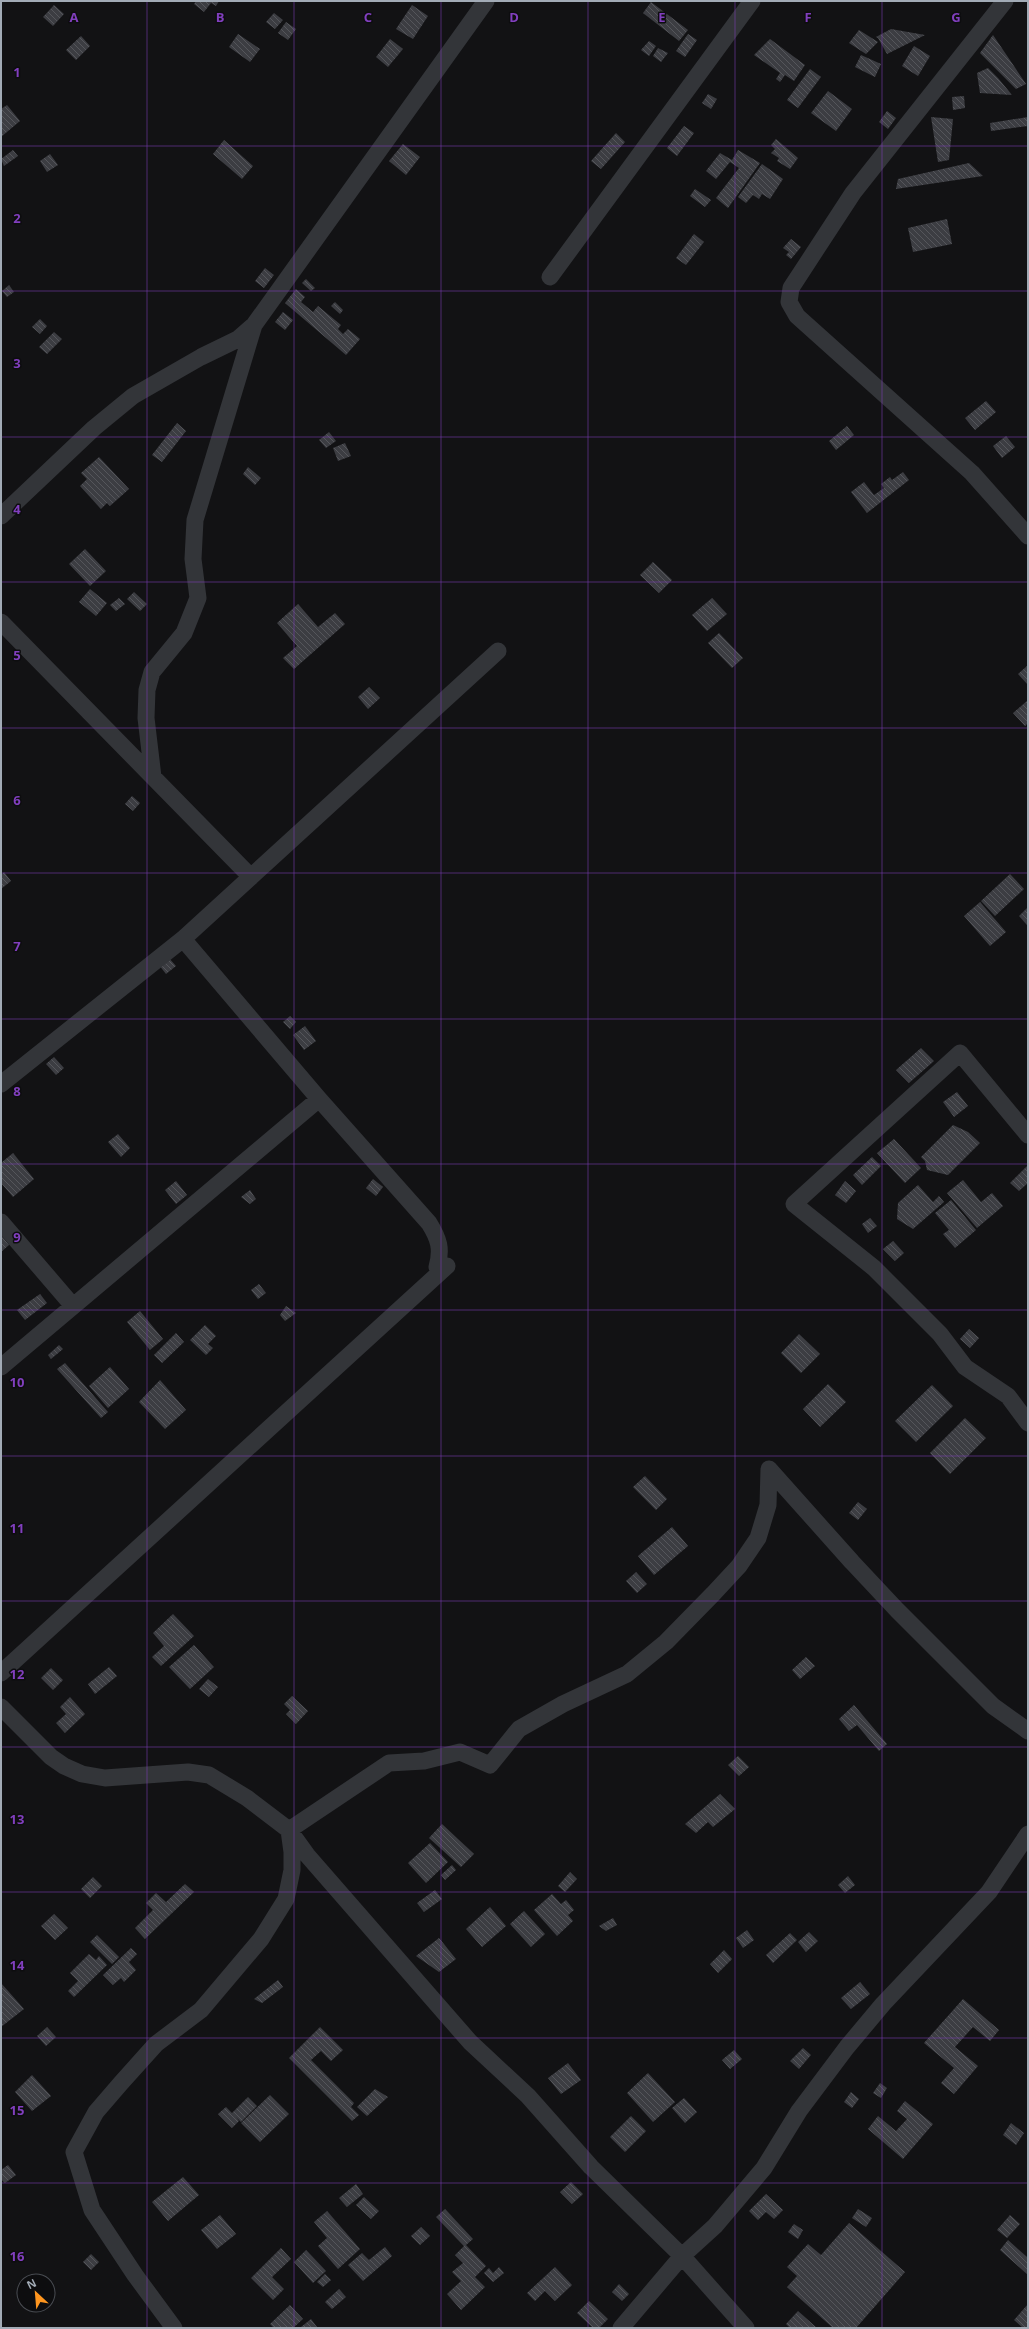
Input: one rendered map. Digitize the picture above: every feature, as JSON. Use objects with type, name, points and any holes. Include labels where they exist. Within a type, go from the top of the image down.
[{"type":"street","points":[[1,516],[94,428],[133,396],[201,357],[238,339],[254,325],[486,1]]},
{"type":"street","points":[[550,278],[752,1]]},
{"type":"street","points":[[1005,1],[853,194],[791,288],[789,302],[797,316],[972,473],[1028,536]]},
{"type":"street","points":[[153,777],[146,718],[147,690],[152,672],[184,632],[198,598],[193,559],[195,520],[254,325]]},
{"type":"street","points":[[1,622],[251,877]]},
{"type":"street","points":[[1,1084],[183,938],[498,651]]},
{"type":"street","points":[[1,1673],[447,1266],[437,1268],[441,1253],[439,1239],[429,1223],[319,1099],[183,938]]},
{"type":"street","points":[[1028,1135],[960,1053],[794,1204],[874,1268],[940,1334],[965,1367],[1008,1396],[1028,1423]]},
{"type":"street","points":[[1,1367],[319,1099]]},
{"type":"street","points":[[1,1222],[73,1306]]},
{"type":"street","points":[[289,1830],[389,1763],[424,1761],[460,1752],[490,1765],[519,1730],[563,1704],[627,1674],[666,1642],[743,1560],[758,1538],[768,1505],[769,1469],[897,1610],[993,1706],[1028,1730]]},
{"type":"street","points":[[1,1707],[51,1757],[64,1766],[82,1774],[105,1778],[188,1772],[209,1775],[247,1798],[289,1830],[306,1854],[470,2042],[528,2096],[591,2167],[682,2256],[746,2328]]},
{"type":"street","points":[[174,2328],[135,2275],[92,2210],[74,2152],[96,2112],[120,2083],[156,2044],[201,2010],[261,1938],[286,1899],[292,1870],[292,1852],[289,1830]]},
{"type":"street","points":[[620,2328],[682,2256],[715,2226],[764,2168],[799,2111],[847,2047],[883,2004],[990,1892],[1028,1834]]},
{"type":"building","points":[[196,1],[219,1],[216,6],[211,3],[204,12],[194,4]]},
{"type":"building","points":[[651,2],[688,30],[679,41],[643,13]]},
{"type":"building","points":[[54,5],[64,14],[53,26],[43,17]]},
{"type":"building","points":[[412,5],[428,16],[413,39],[396,29]]},
{"type":"building","points":[[274,13],[283,20],[275,29],[266,22]]},
{"type":"building","points":[[286,22],[296,29],[288,40],[278,33]]},
{"type":"building","points":[[891,29],[925,35],[887,54],[876,37]]},
{"type":"building","points":[[859,30],[878,42],[866,54],[849,43]]},
{"type":"building","points":[[238,34],[260,49],[250,62],[229,47]]},
{"type":"building","points":[[688,34],[697,40],[685,57],[676,51]]},
{"type":"building","points":[[993,35],[1026,84],[1016,89],[980,53]]},
{"type":"building","points":[[81,36],[90,46],[76,60],[66,50]]},
{"type":"building","points":[[390,39],[403,49],[388,67],[376,57]]},
{"type":"building","points":[[770,39],[805,65],[794,81],[785,75],[780,82],[776,79],[780,73],[754,55]]},
{"type":"building","points":[[649,41],[656,46],[649,56],[641,50]]},
{"type":"building","points":[[914,46],[930,56],[918,76],[902,66]]},
{"type":"building","points":[[658,48],[668,53],[661,62],[653,56]]},
{"type":"building","points":[[861,55],[881,64],[875,77],[855,67]]},
{"type":"building","points":[[988,68],[1012,95],[980,93],[977,73]]},
{"type":"building","points":[[810,69],[821,77],[798,108],[787,100]]},
{"type":"building","points":[[828,91],[852,109],[836,131],[811,113]]},
{"type":"building","points":[[708,94],[717,99],[711,109],[702,103]]},
{"type":"building","points":[[964,96],[965,108],[953,110],[952,97]]},
{"type":"building","points":[[7,105],[20,121],[1,137],[1,109]]},
{"type":"building","points":[[887,111],[896,118],[888,129],[879,122]]},
{"type":"building","points":[[931,117],[953,119],[949,160],[938,162]]},
{"type":"building","points":[[1028,117],[1028,126],[991,131],[990,123]]},
{"type":"building","points":[[684,126],[694,133],[677,156],[667,148]]},
{"type":"building","points":[[616,133],[625,142],[601,169],[591,161]]},
{"type":"building","points":[[776,139],[798,158],[790,169],[777,161],[779,158],[771,153],[775,149],[771,145]]},
{"type":"building","points":[[224,140],[253,166],[242,179],[213,154]]},
{"type":"building","points":[[403,144],[420,157],[406,175],[389,161]]},
{"type":"building","points":[[13,150],[18,156],[4,166],[1,159]]},
{"type":"building","points":[[738,150],[760,163],[728,208],[716,198],[739,168],[730,162],[716,179],[706,171],[720,153],[732,160]]},
{"type":"building","points":[[50,154],[58,165],[47,172],[40,161]]},
{"type":"building","points":[[969,163],[983,176],[896,189],[898,179]]},
{"type":"building","points":[[762,164],[783,179],[770,199],[762,194],[759,199],[753,195],[746,203],[738,197]]},
{"type":"building","points":[[695,189],[711,200],[705,207],[690,196]]},
{"type":"building","points":[[947,219],[952,244],[913,252],[908,228]]},
{"type":"building","points":[[694,234],[704,242],[686,265],[676,258]]},
{"type":"building","points":[[791,239],[801,247],[791,259],[786,255],[789,252],[783,248]]},
{"type":"building","points":[[265,268],[274,275],[264,288],[255,281]]},
{"type":"building","points":[[306,279],[315,288],[311,291],[302,283]]},
{"type":"building","points":[[9,285],[14,292],[7,297],[2,291]]},
{"type":"building","points":[[296,289],[305,297],[301,302],[313,312],[318,306],[341,325],[338,329],[343,334],[348,329],[360,339],[346,355],[285,303]]},
{"type":"building","points":[[335,302],[343,310],[340,314],[331,306]]},
{"type":"building","points":[[283,312],[293,320],[285,330],[275,322]]},
{"type":"building","points":[[40,319],[47,326],[40,334],[32,327]]},
{"type":"building","points":[[54,332],[62,339],[47,354],[39,347]]},
{"type":"building","points":[[986,401],[996,412],[975,430],[965,418]]},
{"type":"building","points":[[177,423],[186,431],[162,462],[152,455]]},
{"type":"building","points":[[847,426],[854,435],[836,450],[829,441]]},
{"type":"building","points":[[329,432],[336,441],[326,448],[319,440]]},
{"type":"building","points":[[1006,436],[1015,447],[1002,458],[993,446]]},
{"type":"building","points":[[345,443],[351,456],[338,461],[333,448]]},
{"type":"building","points":[[99,457],[129,489],[110,506],[107,503],[101,509],[80,486],[87,479],[81,473]]},
{"type":"building","points":[[248,467],[261,478],[255,485],[243,474]]},
{"type":"building","points":[[903,472],[909,480],[867,513],[851,492],[864,482],[874,495],[884,488],[881,484],[890,477],[892,480]]},
{"type":"building","points":[[85,549],[106,571],[90,586],[69,564]]},
{"type":"building","points":[[653,562],[672,580],[659,593],[640,575]]},
{"type":"building","points":[[90,589],[107,603],[96,616],[79,602]]},
{"type":"building","points":[[134,592],[147,604],[140,611],[127,599]]},
{"type":"building","points":[[119,598],[125,604],[116,611],[110,605]]},
{"type":"building","points":[[712,598],[727,614],[707,631],[692,615]]},
{"type":"building","points":[[298,604],[318,627],[335,613],[345,624],[294,669],[283,658],[297,646],[277,623]]},
{"type":"building","points":[[719,633],[743,658],[732,668],[708,643]]},
{"type":"building","points":[[1027,666],[1028,667],[1028,685],[1018,674]]},
{"type":"building","points":[[369,687],[380,698],[368,709],[358,697]]},
{"type":"building","points":[[1028,700],[1028,723],[1025,726],[1013,713]]},
{"type":"building","points":[[132,796],[140,803],[133,811],[125,804]]},
{"type":"building","points":[[4,872],[11,881],[1,889],[1,875]]},
{"type":"building","points":[[1010,874],[1024,889],[995,916],[981,901]]},
{"type":"building","points":[[980,902],[1006,932],[990,946],[964,916]]},
{"type":"building","points":[[1028,907],[1028,926],[1019,916]]},
{"type":"building","points":[[168,957],[176,966],[166,974],[159,965]]},
{"type":"building","points":[[290,1016],[296,1022],[290,1029],[283,1022]]},
{"type":"building","points":[[305,1026],[316,1041],[304,1050],[293,1035]]},
{"type":"building","points":[[921,1048],[934,1061],[909,1083],[896,1070]]},
{"type":"building","points":[[54,1057],[64,1068],[56,1075],[46,1064]]},
{"type":"building","points":[[957,1092],[968,1106],[954,1117],[943,1102]]},
{"type":"building","points":[[953,1125],[968,1132],[980,1143],[948,1175],[927,1170],[925,1161],[921,1157]]},
{"type":"building","points":[[118,1134],[130,1148],[121,1157],[108,1142]]},
{"type":"building","points":[[894,1139],[921,1168],[905,1183],[877,1153]]},
{"type":"building","points":[[13,1153],[34,1179],[13,1197],[1,1183],[1,1163]]},
{"type":"building","points":[[872,1157],[881,1166],[862,1185],[853,1175]]},
{"type":"building","points":[[1028,1165],[1028,1183],[1019,1191],[1010,1183]]},
{"type":"building","points":[[373,1179],[383,1187],[376,1196],[366,1188]]},
{"type":"building","points":[[963,1180],[981,1202],[992,1193],[1003,1206],[977,1228],[947,1193]]},
{"type":"building","points":[[176,1181],[187,1195],[176,1204],[165,1190]]},
{"type":"building","points":[[845,1181],[856,1191],[846,1203],[835,1195]]},
{"type":"building","points":[[918,1185],[933,1202],[939,1196],[944,1202],[913,1229],[897,1219],[898,1203]]},
{"type":"building","points":[[250,1190],[256,1199],[250,1204],[241,1197]]},
{"type":"building","points":[[951,1200],[976,1230],[955,1248],[943,1234],[949,1230],[935,1213]]},
{"type":"building","points":[[870,1218],[877,1226],[868,1233],[862,1224]]},
{"type":"building","points":[[1,1235],[9,1245],[1,1252]]},
{"type":"building","points":[[893,1241],[904,1253],[895,1261],[883,1249]]},
{"type":"building","points":[[259,1284],[266,1293],[258,1299],[251,1290]]},
{"type":"building","points":[[40,1294],[47,1303],[25,1320],[17,1310]]},
{"type":"building","points":[[286,1306],[296,1313],[285,1321],[280,1315]]},
{"type":"building","points":[[140,1311],[163,1339],[150,1350],[127,1322]]},
{"type":"building","points":[[205,1325],[216,1336],[208,1344],[213,1348],[206,1355],[190,1340]]},
{"type":"building","points":[[969,1329],[979,1338],[970,1348],[960,1339]]},
{"type":"building","points":[[176,1333],[184,1342],[162,1363],[154,1355]]},
{"type":"building","points":[[799,1334],[820,1354],[801,1373],[781,1353]]},
{"type":"building","points":[[59,1345],[63,1349],[51,1359],[48,1355]]},
{"type":"building","points":[[65,1363],[108,1412],[101,1418],[57,1369]]},
{"type":"building","points":[[110,1367],[129,1389],[108,1408],[89,1386]]},
{"type":"building","points":[[160,1380],[186,1410],[165,1429],[139,1402]]},
{"type":"building","points":[[828,1384],[846,1402],[820,1427],[803,1409]]},
{"type":"building","points":[[932,1385],[953,1406],[916,1442],[895,1421]]},
{"type":"building","points":[[965,1418],[986,1438],[950,1474],[930,1453]]},
{"type":"building","points":[[645,1476],[667,1499],[656,1510],[633,1487]]},
{"type":"building","points":[[858,1502],[867,1509],[858,1520],[849,1513]]},
{"type":"building","points":[[672,1527],[688,1546],[654,1575],[638,1556]]},
{"type":"building","points":[[636,1572],[647,1584],[637,1593],[626,1581]]},
{"type":"building","points":[[173,1614],[194,1636],[161,1666],[152,1657],[164,1646],[153,1633]]},
{"type":"building","points":[[194,1645],[214,1667],[190,1689],[169,1667]]},
{"type":"building","points":[[806,1657],[815,1666],[800,1679],[792,1670]]},
{"type":"building","points":[[109,1667],[117,1676],[95,1694],[88,1684]]},
{"type":"building","points":[[51,1668],[63,1680],[53,1690],[41,1678]]},
{"type":"building","points":[[208,1679],[218,1687],[209,1697],[199,1689]]},
{"type":"building","points":[[292,1696],[308,1711],[296,1724],[286,1714],[290,1710],[284,1704]]},
{"type":"building","points":[[70,1697],[85,1714],[65,1733],[56,1723],[66,1714],[60,1707]]},
{"type":"building","points":[[854,1705],[887,1744],[879,1751],[857,1725],[849,1731],[839,1719]]},
{"type":"building","points":[[738,1756],[749,1767],[739,1776],[728,1765]]},
{"type":"building","points":[[720,1794],[735,1809],[713,1827],[708,1822],[696,1833],[685,1824]]},
{"type":"building","points":[[442,1824],[474,1854],[461,1867],[429,1838]]},
{"type":"building","points":[[430,1843],[448,1862],[426,1883],[408,1863]]},
{"type":"building","points":[[452,1865],[456,1870],[445,1880],[441,1875]]},
{"type":"building","points":[[570,1872],[577,1879],[565,1892],[558,1886]]},
{"type":"building","points":[[848,1876],[855,1885],[845,1893],[838,1885]]},
{"type":"building","points":[[93,1877],[102,1886],[90,1898],[81,1889]]},
{"type":"building","points":[[185,1884],[194,1892],[145,1939],[135,1928],[153,1910],[146,1903],[156,1893],[166,1902]]},
{"type":"building","points":[[435,1890],[442,1899],[424,1912],[417,1903]]},
{"type":"building","points":[[552,1894],[561,1904],[566,1900],[574,1910],[568,1915],[573,1921],[557,1936],[534,1910]]},
{"type":"building","points":[[490,1907],[506,1926],[482,1947],[466,1929]]},
{"type":"building","points":[[524,1911],[545,1934],[531,1947],[510,1924]]},
{"type":"building","points":[[54,1914],[68,1928],[55,1940],[41,1926]]},
{"type":"building","points":[[613,1918],[617,1925],[606,1931],[599,1926]]},
{"type":"building","points":[[747,1930],[754,1940],[743,1948],[736,1938]]},
{"type":"building","points":[[809,1932],[818,1941],[806,1952],[798,1942]]},
{"type":"building","points":[[790,1933],[797,1940],[773,1963],[766,1955]]},
{"type":"building","points":[[97,1935],[119,1957],[112,1964],[90,1942]]},
{"type":"building","points":[[439,1938],[456,1959],[439,1972],[416,1956]]},
{"type":"building","points":[[131,1948],[137,1954],[129,1962],[136,1970],[124,1982],[121,1978],[113,1985],[103,1975]]},
{"type":"building","points":[[724,1950],[732,1959],[718,1973],[710,1964]]},
{"type":"building","points":[[89,1954],[96,1960],[99,1956],[107,1965],[74,1997],[68,1991],[78,1981],[70,1973]]},
{"type":"building","points":[[278,1980],[283,1987],[262,2003],[254,1999]]},
{"type":"building","points":[[860,1982],[870,1994],[851,2009],[841,1998]]},
{"type":"building","points":[[1,1983],[24,2009],[1,2027]]},
{"type":"building","points":[[963,1999],[999,2030],[990,2041],[973,2027],[955,2047],[978,2066],[954,2094],[941,2083],[954,2068],[924,2043]]},
{"type":"building","points":[[47,2027],[56,2037],[46,2046],[37,2036]]},
{"type":"building","points":[[320,2027],[343,2050],[331,2061],[321,2051],[311,2060],[354,2103],[351,2107],[359,2115],[352,2121],[289,2058]]},
{"type":"building","points":[[803,2048],[811,2055],[799,2069],[790,2061]]},
{"type":"building","points":[[734,2050],[742,2059],[730,2069],[722,2060]]},
{"type":"building","points":[[568,2063],[581,2080],[561,2094],[548,2078]]},
{"type":"building","points":[[648,2073],[675,2102],[653,2122],[627,2093]]},
{"type":"building","points":[[32,2075],[51,2096],[32,2111],[15,2092]]},
{"type":"building","points":[[880,2083],[887,2088],[881,2098],[873,2093]]},
{"type":"building","points":[[375,2089],[388,2097],[367,2116],[357,2107]]},
{"type":"building","points":[[851,2092],[859,2099],[852,2108],[844,2102]]},
{"type":"building","points":[[270,2095],[289,2114],[260,2142],[241,2123]]},
{"type":"building","points":[[248,2097],[257,2106],[241,2122],[236,2117],[239,2121],[232,2128],[218,2114],[226,2107],[232,2113]]},
{"type":"building","points":[[684,2098],[697,2112],[685,2123],[672,2108]]},
{"type":"building","points":[[905,2101],[933,2124],[903,2159],[868,2129],[878,2116],[896,2131],[907,2119],[897,2111]]},
{"type":"building","points":[[631,2116],[646,2131],[625,2152],[610,2137]]},
{"type":"building","points":[[1011,2123],[1024,2133],[1016,2145],[1003,2135]]},
{"type":"building","points":[[8,2165],[16,2175],[5,2183],[1,2179],[1,2170]]},
{"type":"building","points":[[183,2177],[199,2195],[168,2221],[152,2202]]},
{"type":"building","points":[[571,2182],[583,2194],[572,2204],[560,2192]]},
{"type":"building","points":[[356,2184],[363,2194],[347,2207],[339,2198]]},
{"type":"building","points":[[766,2194],[783,2210],[774,2219],[766,2212],[758,2220],[749,2211]]},
{"type":"building","points":[[364,2197],[379,2211],[371,2219],[356,2205]]},
{"type":"building","points":[[445,2209],[473,2239],[466,2245],[486,2266],[475,2277],[485,2287],[461,2310],[447,2294],[461,2281],[452,2272],[463,2263],[455,2255],[464,2246],[436,2217]]},
{"type":"building","points":[[858,2209],[872,2218],[866,2227],[852,2218]]},
{"type":"building","points":[[327,2211],[360,2249],[338,2269],[318,2246],[327,2238],[314,2222]]},
{"type":"building","points":[[220,2215],[236,2234],[217,2249],[201,2230]]},
{"type":"building","points":[[1010,2215],[1020,2224],[1007,2238],[997,2230]]},
{"type":"building","points":[[849,2223],[905,2272],[856,2328],[833,2328],[787,2287],[797,2276],[787,2267],[808,2244],[821,2255]]},
{"type":"building","points":[[794,2224],[803,2230],[798,2239],[788,2232]]},
{"type":"building","points":[[421,2227],[430,2236],[420,2245],[411,2236]]},
{"type":"building","points":[[1008,2240],[1028,2258],[1028,2275],[1000,2250]]},
{"type":"building","points":[[385,2247],[392,2256],[363,2281],[348,2265],[362,2253],[369,2260]]},
{"type":"building","points":[[281,2248],[291,2259],[272,2277],[284,2289],[273,2300],[251,2278]]},
{"type":"building","points":[[306,2250],[326,2271],[313,2283],[294,2262]]},
{"type":"building","points":[[91,2254],[99,2262],[91,2270],[83,2262]]},
{"type":"building","points":[[499,2267],[504,2273],[493,2282],[484,2273],[489,2268],[493,2273]]},
{"type":"building","points":[[555,2267],[572,2285],[555,2301],[545,2291],[535,2301],[527,2293]]},
{"type":"building","points":[[325,2274],[331,2280],[323,2287],[317,2282]]},
{"type":"building","points":[[619,2284],[629,2294],[622,2301],[612,2292]]},
{"type":"building","points":[[339,2289],[346,2297],[332,2309],[325,2302]]},
{"type":"building","points":[[589,2301],[608,2319],[599,2328],[593,2328],[577,2313]]},
{"type":"building","points":[[1028,2304],[1028,2328],[1023,2328],[1014,2320]]},
{"type":"building","points":[[290,2305],[303,2319],[293,2328],[274,2328],[270,2324]]},
{"type":"building","points":[[798,2311],[817,2328],[790,2328],[786,2324]]},
{"type":"building","points":[[311,2319],[317,2327],[301,2327]]}]
